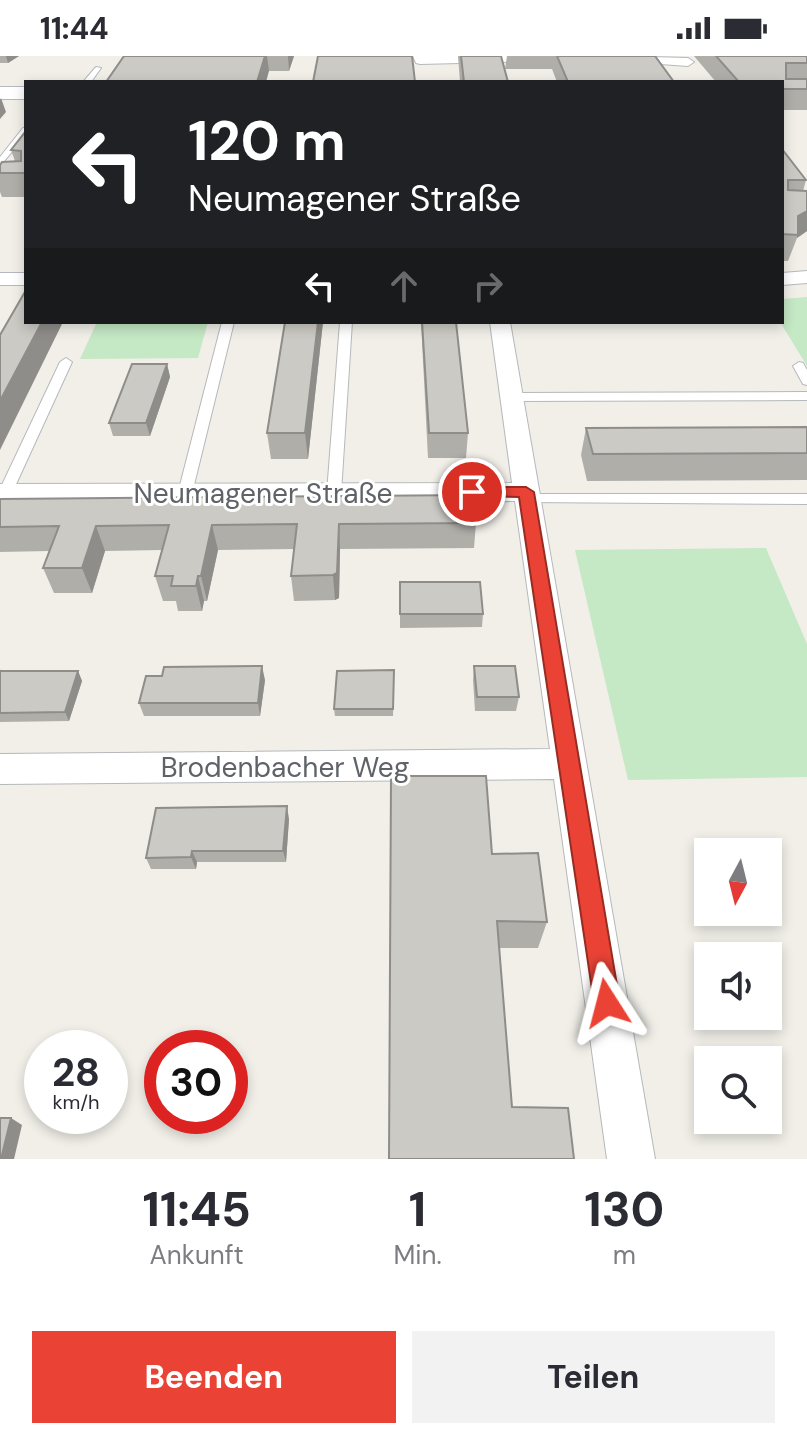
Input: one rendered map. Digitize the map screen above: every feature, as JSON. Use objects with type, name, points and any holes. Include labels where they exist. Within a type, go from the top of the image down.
[{"type":"street","points":[[419,56],[434,69],[449,57],[563,57]]},
{"type":"street","points":[[607,57],[688,63]]},
{"type":"street","points":[[0,93],[24,93]]},
{"type":"street","points":[[784,279],[807,277]]},
{"type":"street","points":[[0,279],[24,279]]},
{"type":"street","points":[[500,324],[631,1159]]},
{"type":"street","name":"Neumagener Straße","points":[[2,493],[527,495]]},
{"type":"street","name":"Brodenbacher Weg","points":[[0,769],[569,764]]},
{"type":"lane","points":[[86,68],[98,68],[89,80]]},
{"type":"lane","points":[[0,163],[22,140]]},
{"type":"lane","points":[[185,493],[227,324]]},
{"type":"lane","points":[[334,493],[346,324]]},
{"type":"lane","points":[[2,493],[66,362]]},
{"type":"lane","points":[[799,366],[807,381]]},
{"type":"lane","points":[[512,397],[807,396]]},
{"type":"lane","points":[[527,495],[807,499]]},
{"type":"green space","points":[[807,297],[807,366],[781,324],[784,324],[784,299]]},
{"type":"green space","points":[[96,324],[207,324],[198,358],[80,359]]},
{"type":"green space","points":[[766,548],[807,644],[807,777],[628,780],[575,550]]},
{"type":"building","points":[[124,56],[265,56],[258,80],[107,80]]},
{"type":"building","points":[[318,56],[412,56],[415,80],[313,80]]},
{"type":"building","points":[[461,56],[501,56],[507,80],[464,80]]},
{"type":"building","points":[[557,56],[655,56],[673,80],[567,80]]},
{"type":"building","points":[[716,56],[807,56],[807,63],[786,63],[786,79],[807,79],[807,89],[784,89],[784,80],[737,80]]},
{"type":"building","points":[[24,134],[24,173],[0,173],[2,162],[21,161],[21,151],[11,150]]},
{"type":"building","points":[[784,152],[806,180],[788,180],[788,190],[807,191],[807,211],[798,216],[798,235],[784,234]]},
{"type":"building","points":[[24,293],[24,324],[41,324],[0,401],[0,335]]},
{"type":"building","points":[[285,324],[318,324],[305,433],[267,433]]},
{"type":"building","points":[[422,324],[456,324],[468,433],[429,433]]},
{"type":"building","points":[[132,364],[167,364],[146,423],[109,423]]},
{"type":"building","points":[[807,427],[807,453],[593,454],[586,428]]},
{"type":"building","points":[[474,495],[476,523],[339,524],[337,573],[333,575],[291,576],[297,524],[212,525],[196,586],[171,586],[173,576],[155,576],[169,525],[96,526],[82,568],[43,568],[59,526],[0,527],[0,499]]},
{"type":"building","points":[[400,582],[480,582],[483,614],[400,614]]},
{"type":"building","points":[[262,666],[258,703],[139,703],[146,676],[162,676],[164,667]]},
{"type":"building","points":[[474,666],[515,666],[519,697],[477,697]]},
{"type":"building","points":[[394,670],[393,709],[334,709],[337,671]]},
{"type":"building","points":[[0,671],[78,671],[65,712],[0,713]]},
{"type":"building","points":[[391,776],[486,776],[492,854],[538,853],[547,922],[497,921],[512,1107],[568,1108],[574,1159],[389,1159]]},
{"type":"building","points":[[287,806],[283,851],[192,851],[191,857],[146,858],[156,808]]},
{"type":"building","points":[[0,1118],[11,1118],[1,1159],[0,1159]]},
{"type":"route","points":[[472,492],[526,492],[607,1003]]}]
